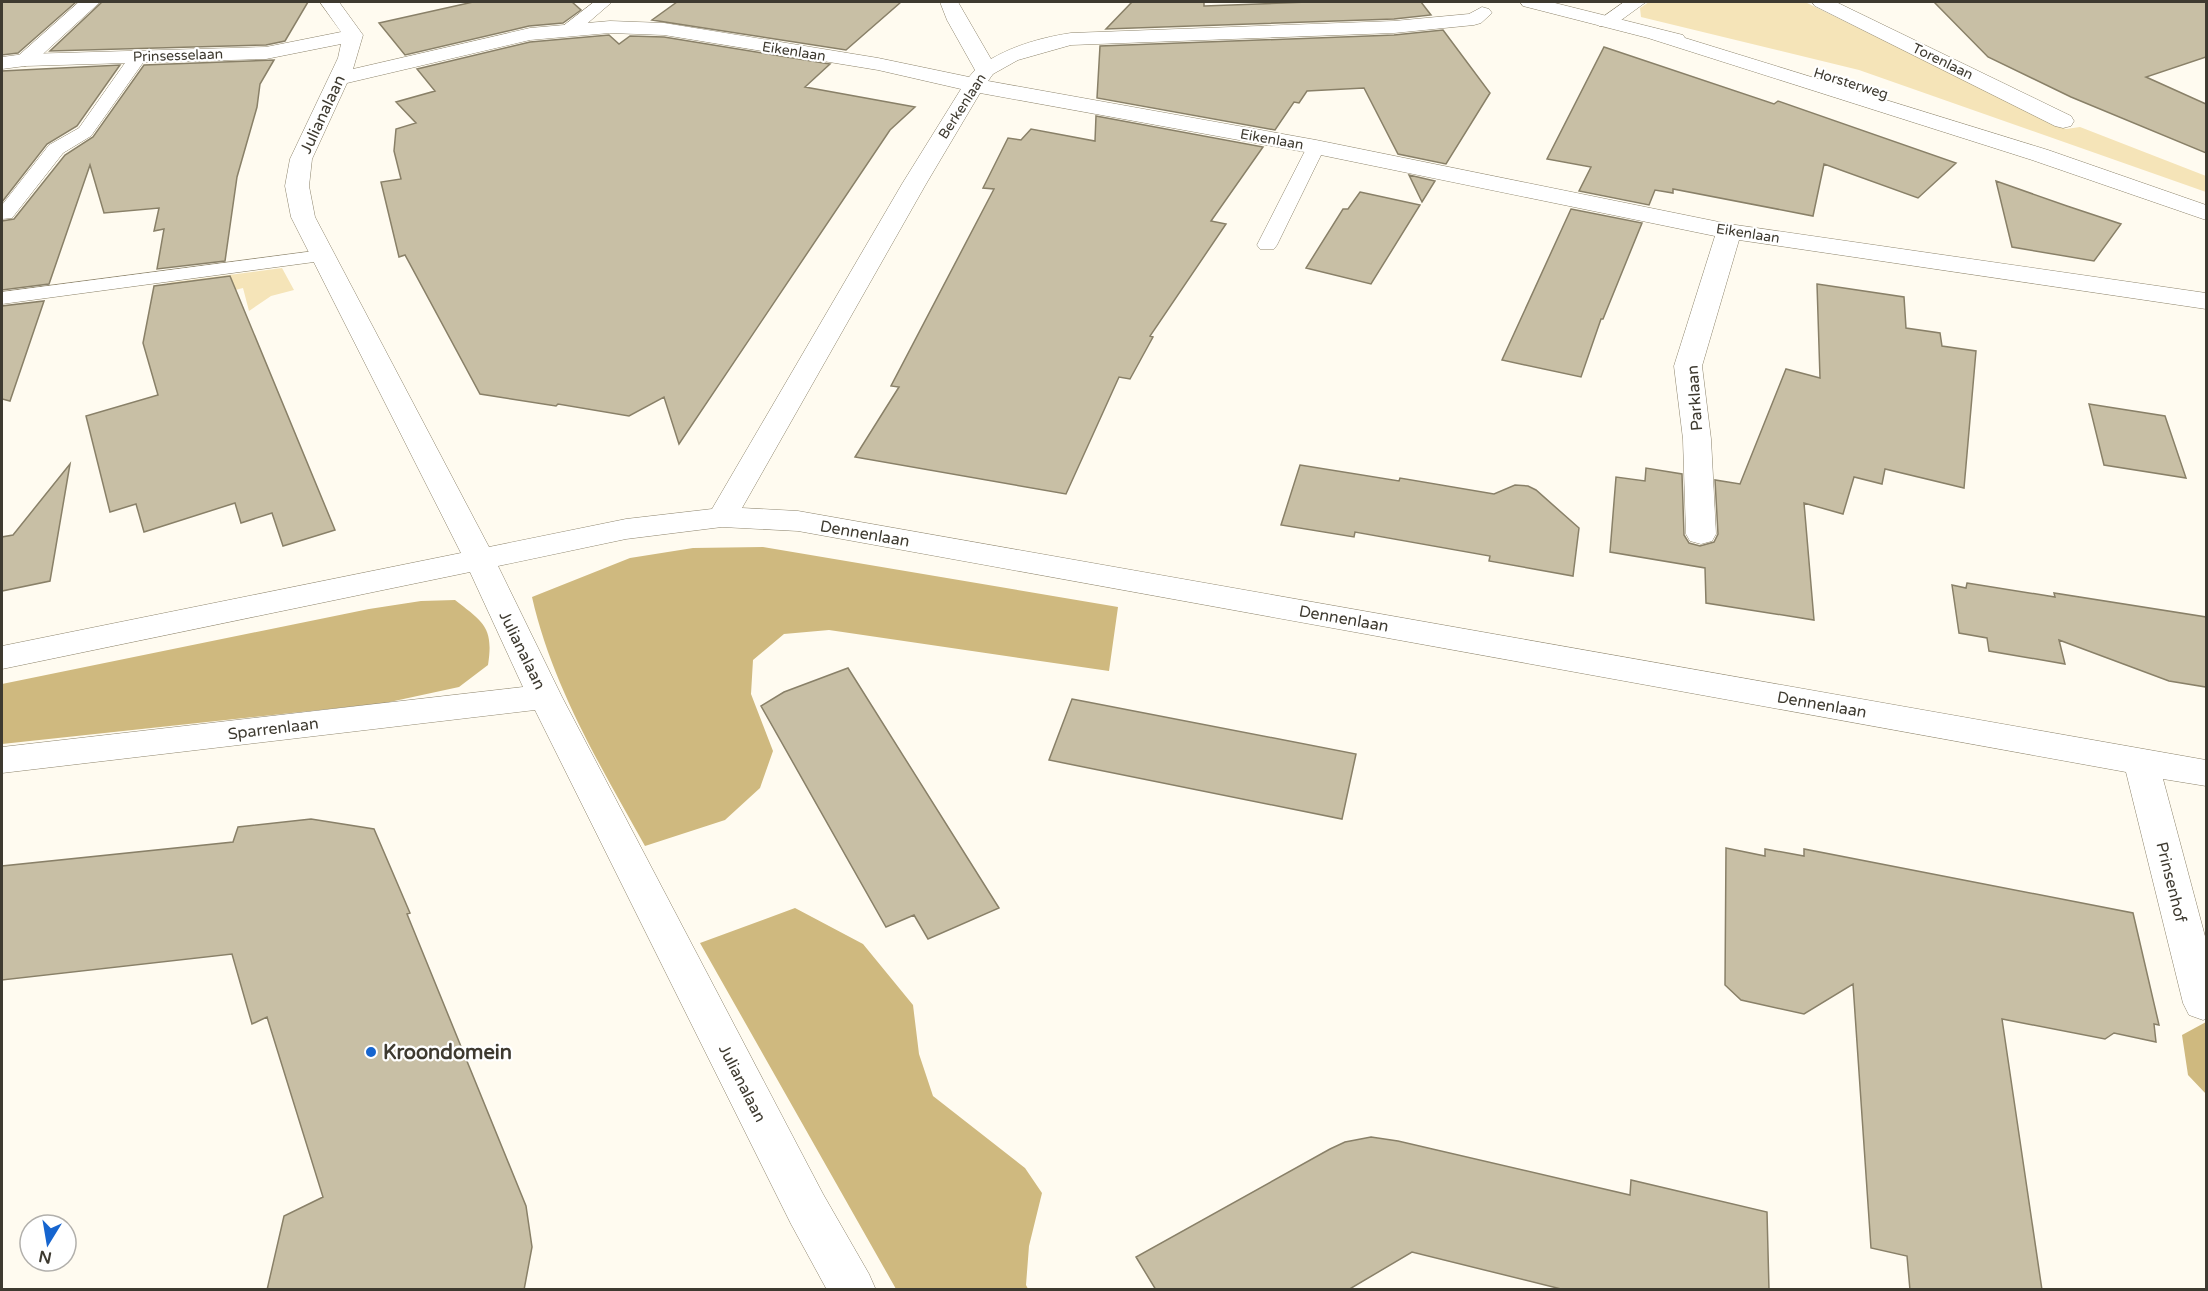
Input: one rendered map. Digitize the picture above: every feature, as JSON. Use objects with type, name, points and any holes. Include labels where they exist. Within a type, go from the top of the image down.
[{"type":"street","points":[[25,60],[90,2]]},
{"type":"street","points":[[329,2],[353,35]]},
{"type":"street","points":[[949,2],[960,28],[978,51],[980,78]]},
{"type":"street","name":"Horsterweg","points":[[1530,2],[1656,35],[2040,155],[2206,213]]},
{"type":"street","points":[[1606,22],[1636,2]]},
{"type":"street","name":"Torenlaan","points":[[1822,2],[2063,121]]},
{"type":"street","name":"Berkenlaan","points":[[722,517],[908,194],[980,78],[1033,48],[1071,39],[1394,27],[1474,19],[1482,13]]},
{"type":"street","name":"Eikenlaan","points":[[338,79],[486,43],[569,30],[610,27],[664,29],[980,78],[1729,231],[2206,301]]},
{"type":"street","name":"Prinsesselaan","points":[[2,63],[25,60],[291,50],[353,35]]},
{"type":"street","name":"Julianalaan","points":[[353,35],[348,58],[301,159],[297,186],[303,217],[480,560],[545,697],[807,1209],[853,1290]]},
{"type":"street","name":"Parklaan","points":[[1701,534],[1697,439],[1688,366],[1729,231]]},
{"type":"street","name":"Dennenlaan","points":[[480,560],[626,529],[722,517],[798,521],[2206,773]]},
{"type":"street","points":[[2,658],[480,560]]},
{"type":"street","name":"Sparrenlaan","points":[[2,760],[545,697]]},
{"type":"street","name":"Prinsenhof","points":[[2141,761],[2203,1003]]},
{"type":"lane","points":[[569,30],[587,13],[604,2]]},
{"type":"lane","points":[[5,214],[56,149],[85,132],[138,57]]},
{"type":"lane","points":[[1267,245],[1316,147]]},
{"type":"lane","points":[[2,298],[322,256]]},
{"type":"shaded area","points":[[1649,2],[1805,2],[2066,129],[2080,127],[2206,176],[2206,192],[1859,70],[1641,17],[1640,8]]},
{"type":"shaded area","points":[[282,268],[294,290],[271,296],[249,311],[243,288],[172,306],[167,283]]},
{"type":"shaded area","points":[[763,547],[1118,607],[1109,671],[829,630],[784,634],[753,660],[751,694],[773,751],[760,788],[725,820],[645,846],[595,756],[565,694],[541,630],[532,597],[630,558],[693,548]]},
{"type":"shaded area","points":[[455,600],[484,626],[489,642],[488,665],[459,687],[385,703],[2,744],[2,684],[369,609],[421,601]]},
{"type":"shaded area","points":[[795,908],[863,944],[913,1005],[919,1054],[933,1096],[1025,1168],[1042,1193],[1029,1246],[1026,1285],[1028,1289],[896,1289],[700,943]]},
{"type":"shaded area","points":[[2206,1022],[2206,1094],[2188,1075],[2182,1035]]},
{"type":"building","points":[[2,2],[76,2],[18,53],[2,55]]},
{"type":"building","points":[[102,2],[308,2],[285,41],[266,45],[50,51]]},
{"type":"building","points":[[473,2],[572,2],[581,10],[563,23],[529,26],[405,55],[379,23]]},
{"type":"building","points":[[677,2],[901,2],[846,50],[652,20]]},
{"type":"building","points":[[1132,2],[1204,2],[1204,6],[1308,2],[1421,2],[1431,15],[1394,19],[1106,29]]},
{"type":"building","points":[[1934,2],[2206,2],[2206,57],[2146,77],[2206,104],[2206,153],[2071,97],[1988,57]]},
{"type":"building","points":[[1443,30],[1490,93],[1446,164],[1398,154],[1364,88],[1307,91],[1299,103],[1294,102],[1275,130],[1097,98],[1100,46],[1394,35]]},
{"type":"building","points":[[609,35],[619,44],[630,36],[664,37],[830,64],[805,87],[915,107],[890,130],[679,444],[664,397],[629,416],[480,394],[405,255],[399,257],[381,182],[401,179],[394,151],[396,129],[416,123],[396,102],[435,91],[417,69],[530,42]]},
{"type":"building","points":[[1604,47],[1774,104],[1778,101],[1956,163],[1918,198],[1824,164],[1813,216],[1673,189],[1673,193],[1655,190],[1649,205],[1579,191],[1591,167],[1547,159]]},
{"type":"building","points":[[274,60],[260,84],[257,107],[237,177],[225,261],[157,269],[164,229],[154,231],[159,208],[104,213],[90,165],[49,284],[2,290],[2,221],[14,219],[65,155],[93,137],[144,65]]},
{"type":"building","points":[[120,65],[77,126],[47,144],[2,202],[2,71]]},
{"type":"building","points":[[1096,116],[1263,147],[1211,221],[1226,224],[1150,336],[1153,337],[1130,379],[1119,377],[1066,494],[855,457],[899,387],[891,386],[994,189],[983,188],[1008,138],[1021,140],[1031,129],[1095,141]]},
{"type":"building","points":[[1409,175],[1435,181],[1422,202]]},
{"type":"building","points":[[1996,181],[2121,224],[2094,261],[2012,247]]},
{"type":"building","points":[[1360,192],[1420,205],[1371,284],[1306,268],[1343,209],[1348,209]]},
{"type":"building","points":[[1571,209],[1642,223],[1603,319],[1601,319],[1581,377],[1502,360]]},
{"type":"building","points":[[230,276],[335,530],[283,546],[272,513],[241,523],[235,503],[144,532],[136,504],[110,512],[86,416],[158,395],[143,343],[154,286]]},
{"type":"building","points":[[1817,284],[1904,297],[1906,328],[1940,333],[1942,346],[1976,351],[1964,488],[1885,469],[1882,484],[1854,477],[1843,514],[1804,503],[1814,620],[1706,603],[1705,568],[1610,552],[1616,477],[1645,481],[1646,468],[1682,474],[1684,535],[1689,543],[1700,546],[1714,542],[1718,534],[1715,480],[1740,484],[1786,369],[1820,378]]},
{"type":"building","points":[[44,301],[10,401],[2,399],[2,306]]},
{"type":"building","points":[[2089,404],[2165,416],[2186,478],[2104,465]]},
{"type":"building","points":[[70,464],[50,581],[2,591],[2,537],[13,535]]},
{"type":"building","points":[[1300,465],[1399,481],[1400,478],[1494,494],[1515,485],[1528,486],[1536,490],[1579,528],[1573,576],[1489,561],[1490,556],[1355,532],[1354,537],[1281,525]]},
{"type":"building","points":[[1967,583],[2055,597],[2054,593],[2206,617],[2206,687],[2169,681],[2059,640],[2065,664],[1989,651],[1987,638],[1959,633],[1952,585],[1966,588]]},
{"type":"building","points":[[848,668],[999,908],[928,939],[914,915],[886,927],[761,706],[784,692]]},
{"type":"building","points":[[1072,699],[1356,754],[1342,819],[1049,760]]},
{"type":"building","name":"Kroondomein","points":[[311,819],[374,829],[410,913],[407,914],[526,1206],[532,1247],[524,1290],[267,1290],[284,1216],[323,1197],[267,1017],[252,1024],[232,954],[2,980],[2,866],[233,842],[238,827]]},
{"type":"building","points":[[1726,848],[1765,856],[1765,849],[1804,856],[1804,849],[2133,913],[2159,1025],[2154,1024],[2156,1042],[2114,1033],[2105,1039],[2002,1019],[2042,1290],[1910,1290],[1907,1256],[1871,1248],[1853,984],[1804,1014],[1741,1000],[1725,985]]},
{"type":"building","points":[[1371,1137],[1398,1141],[1630,1195],[1631,1180],[1767,1212],[1769,1290],[1565,1290],[1412,1252],[1348,1290],[1156,1290],[1136,1257],[1330,1149],[1345,1142]]},
{"type":"place","name":"Kroondomein","points":[[371,1052]]}]
